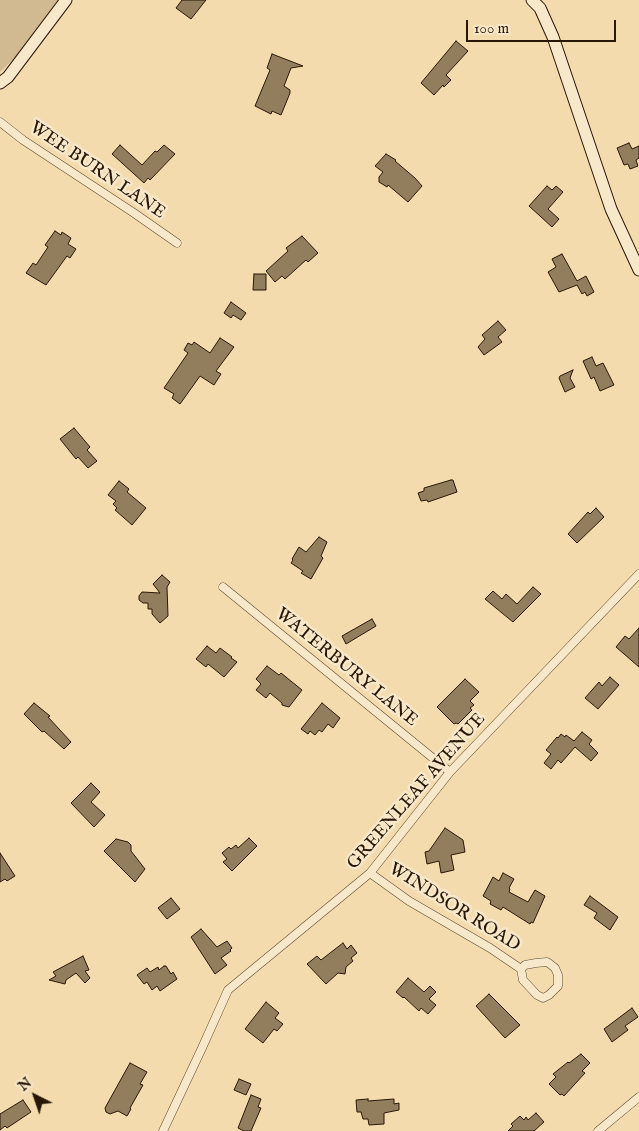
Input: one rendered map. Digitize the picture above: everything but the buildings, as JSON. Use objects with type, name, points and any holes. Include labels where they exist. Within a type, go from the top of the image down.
[{"type":"street","points":[[0,83],[8,77],[66,0]]},
{"type":"street","points":[[532,0],[540,8],[553,37],[611,209],[639,270]]},
{"type":"street","name":"WEE BURN LANE","points":[[0,122],[23,140],[177,243]]},
{"type":"street","name":"GREENLEAF AVENUE","points":[[163,1131],[228,990],[370,873],[450,772],[639,574]]},
{"type":"street","name":"WATERBURY LANE","points":[[223,587],[450,772]]},
{"type":"street","name":"WINDSOR ROAD","points":[[370,873],[409,900],[490,948],[521,969]]},
{"type":"street","name":"WINDSOR ROAD","points":[[546,962],[554,968],[558,975],[558,986],[543,998],[537,995],[522,980],[521,969],[525,965],[546,962]]},
{"type":"street","points":[[598,1131],[639,1097]]},
{"type":"shaded area","points":[[0,0],[59,0],[17,56],[0,72]]}]
